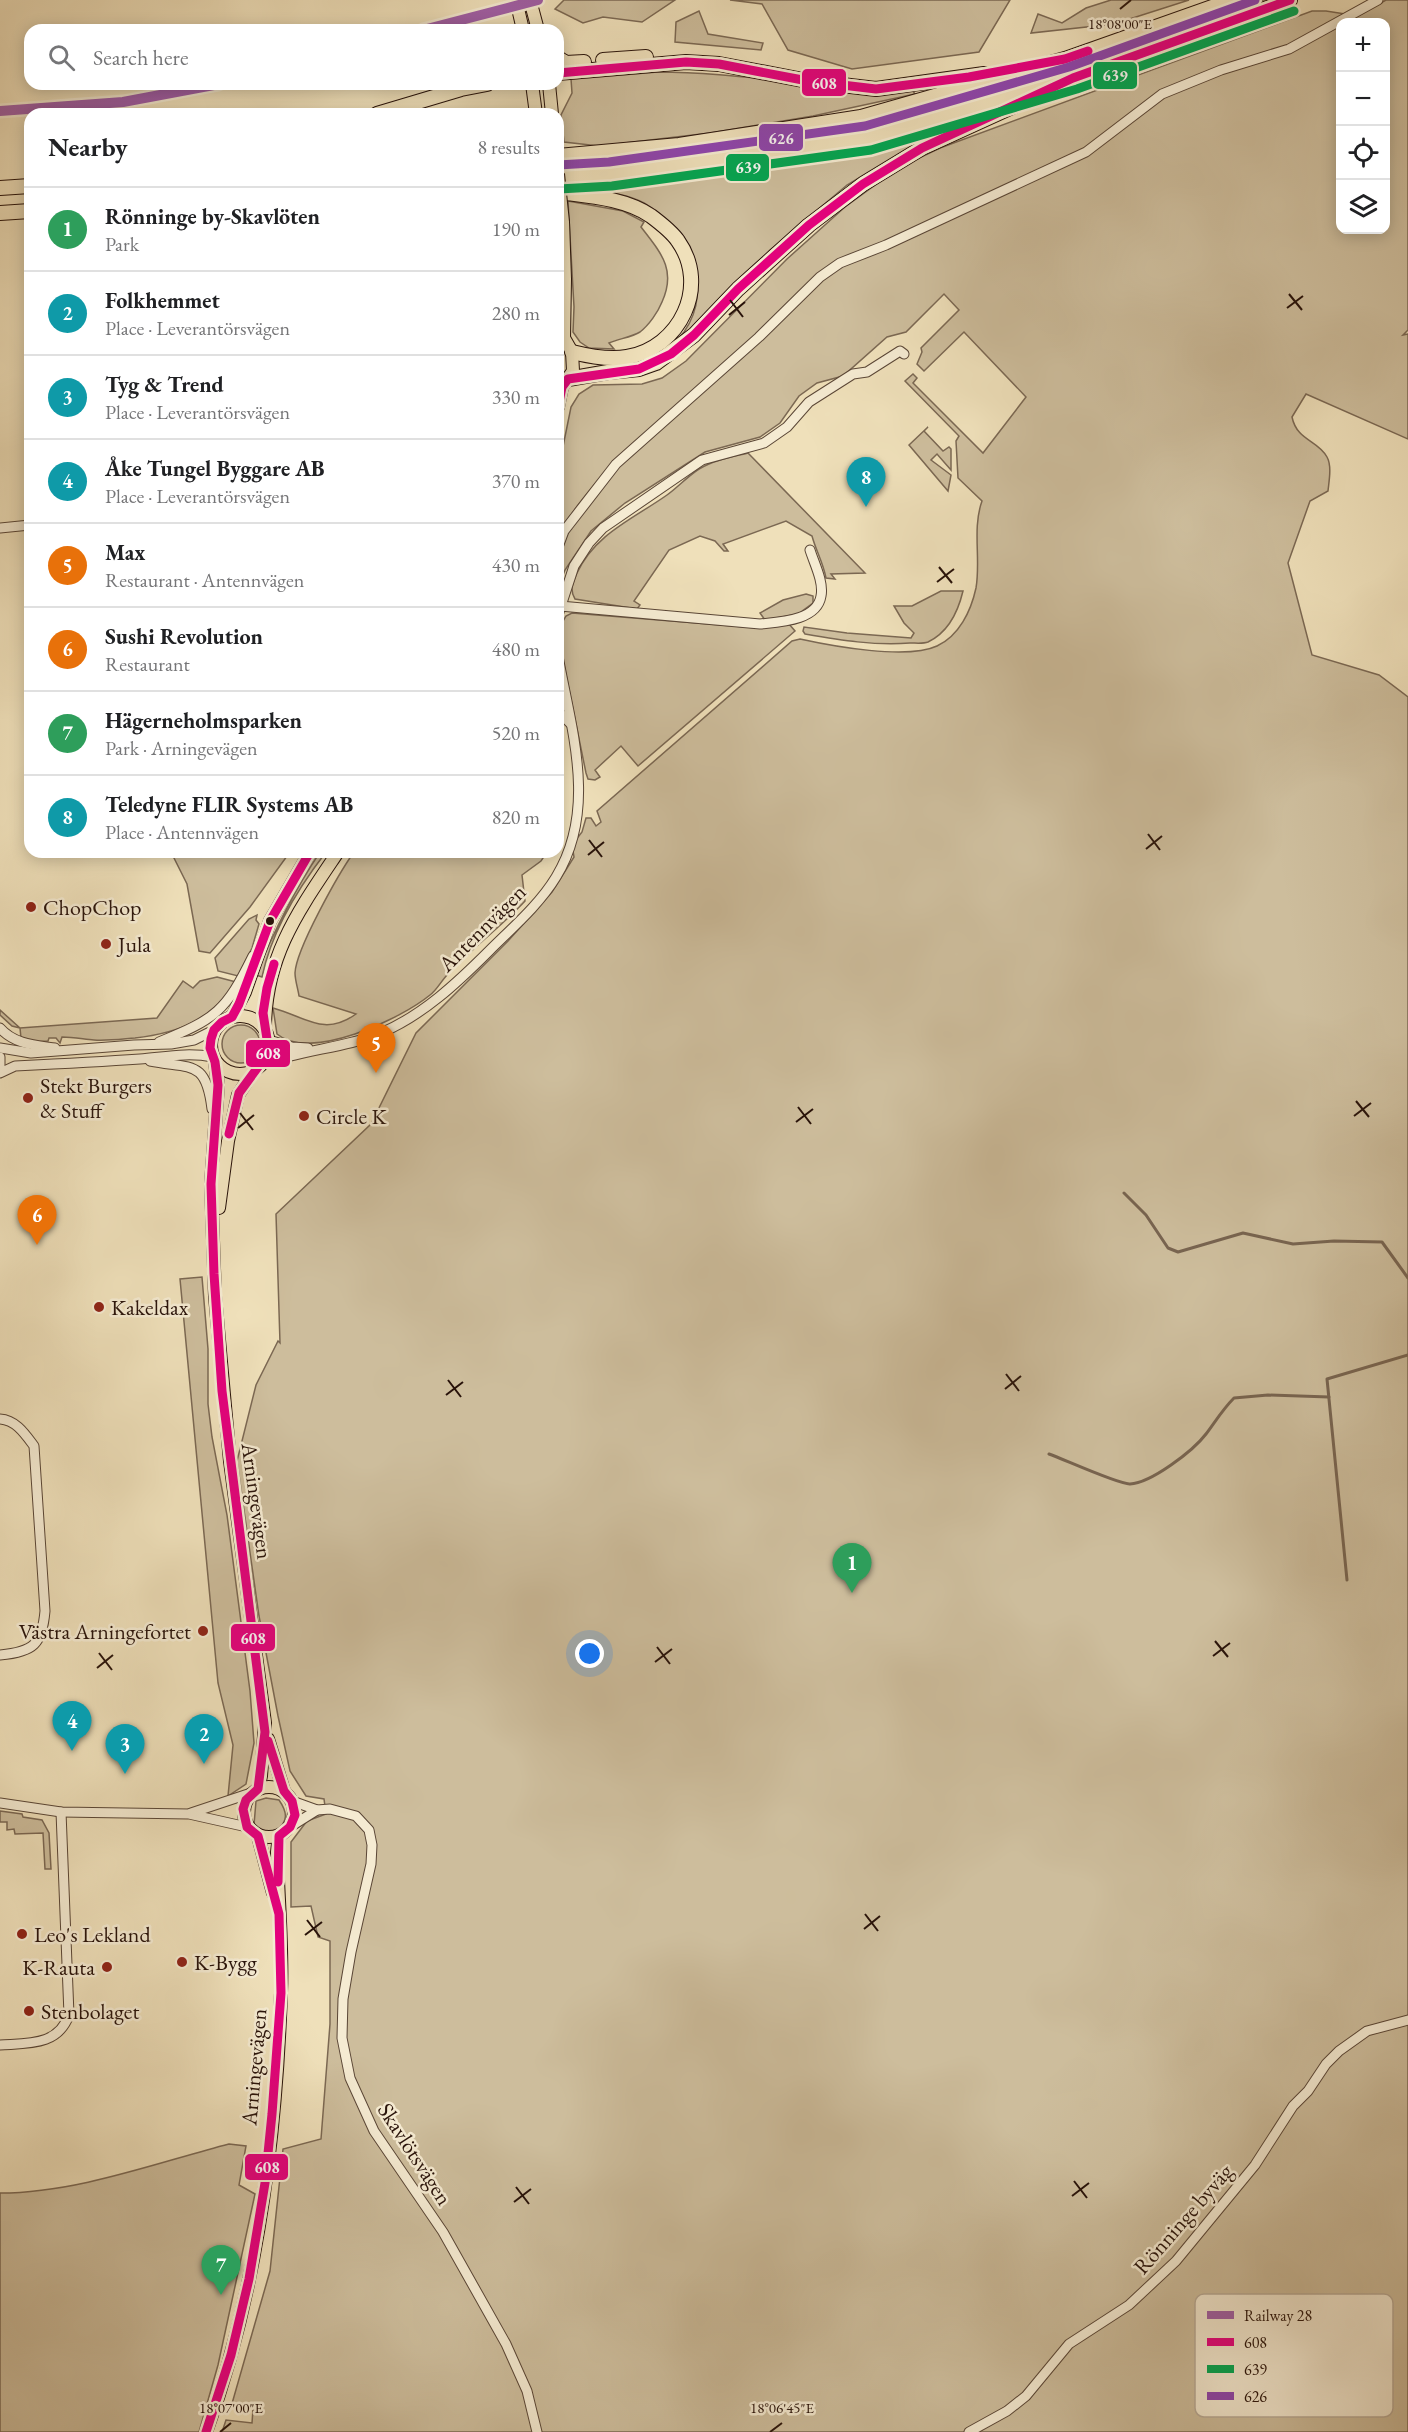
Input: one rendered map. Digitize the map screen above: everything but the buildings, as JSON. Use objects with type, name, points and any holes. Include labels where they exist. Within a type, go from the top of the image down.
[{"type":"highway","points":[[564,155],[679,145],[861,117],[1065,59],[1232,0]]},
{"type":"highway","points":[[564,176],[610,174],[868,138],[1073,78],[1290,0]]},
{"type":"highway","points":[[564,62],[577,63],[672,56],[686,62]]},
{"type":"highway","points":[[564,72],[686,62],[718,64],[808,81],[876,89],[969,77],[1065,59]]},
{"type":"highway","points":[[564,385],[608,372],[639,369],[656,363],[694,335],[738,290],[809,225],[863,184],[922,148],[1073,78]]},
{"type":"highway","points":[[397,108],[458,90]]},
{"type":"highway","points":[[0,188],[24,186]]},
{"type":"highway","points":[[0,194],[24,192]]},
{"type":"highway","points":[[564,193],[626,204],[650,216],[678,240],[687,261],[692,288],[688,307],[680,323],[657,346],[627,357],[585,356],[572,352]]},
{"type":"highway","points":[[0,213],[24,211]]},
{"type":"main road","points":[[516,0],[522,24]]},
{"type":"main road","points":[[530,0],[536,24]]},
{"type":"main road","points":[[532,90],[535,108]]},
{"type":"main road","points":[[550,90],[551,108]]},
{"type":"main road","points":[[564,250],[564,294]]},
{"type":"main road","points":[[564,341],[572,352],[573,371],[564,384]]},
{"type":"main road","points":[[232,1017],[245,992],[270,921],[307,858]]},
{"type":"main road","points":[[267,1034],[250,1018],[232,1017],[222,1022],[214,1030],[210,1048],[214,1060],[223,1070],[243,1075],[258,1068],[268,1053],[267,1034],[265,1005],[269,979],[285,936],[334,858]]},
{"type":"main road","name":"Arningevägen","points":[[214,1060],[218,1085],[211,1184],[222,1391],[265,1732],[288,1796]]},
{"type":"main road","name":"Arningevägen","points":[[214,1274],[221,1185],[228,1140],[238,1095],[258,1068]]},
{"type":"main road","name":"Arningevägen","points":[[255,1791],[265,1732]]},
{"type":"main road","points":[[271,1786],[288,1796],[295,1815],[290,1827],[279,1836],[269,1838],[258,1836],[247,1827],[243,1809],[255,1791],[271,1786]]},
{"type":"main road","name":"Arningevägen","points":[[258,1836],[279,1914]]},
{"type":"main road","name":"Arningevägen","points":[[206,2432],[231,2355],[244,2302],[265,2183],[281,1993],[277,1852],[279,1836]]},
{"type":"street","points":[[564,531],[616,464],[759,337],[820,277],[840,263],[886,245],[1086,152],[1162,94],[1221,70],[1289,49],[1378,0]]},
{"type":"street","points":[[564,595],[574,566],[589,543],[603,528],[702,460],[764,443],[787,427],[809,402],[853,374],[867,372],[900,351],[904,354]]},
{"type":"street","points":[[0,528],[24,526]]},
{"type":"street","points":[[564,610],[760,624],[785,622],[802,617],[814,608],[821,597],[820,583],[810,550]]},
{"type":"street","name":"Antennvägen","points":[[258,1068],[283,1057],[332,1047],[381,1033],[421,1011],[474,966],[535,905],[555,879],[570,853],[579,815],[580,776],[564,700]]},
{"type":"street","points":[[564,717],[570,723]]},
{"type":"street","points":[[155,1044],[195,1027],[222,1006],[235,992],[270,921]]},
{"type":"street","points":[[0,1028],[16,1041],[69,1050]]},
{"type":"street","points":[[0,1048],[31,1053],[171,1044],[194,1040],[214,1030]]},
{"type":"street","name":"Antennvägen","points":[[267,1034],[292,1047],[319,1049]]},
{"type":"street","points":[[0,1073],[15,1066],[197,1054],[214,1060]]},
{"type":"street","points":[[0,1057],[0,1068]]},
{"type":"street","points":[[142,1059],[192,1066],[204,1077],[210,1092],[215,1135]]},
{"type":"street","points":[[0,1419],[6,1419],[20,1428],[34,1446],[45,1611],[43,1634],[30,1648],[0,1655]]},
{"type":"street","points":[[189,1814],[255,1791]]},
{"type":"street","name":"Skavlötsvägen","points":[[288,1796],[317,1810],[330,1809],[356,1816],[369,1830],[372,1845],[371,1864],[343,1999],[342,2038],[350,2078],[374,2131],[443,2232],[506,2344],[527,2391],[537,2432]]},
{"type":"street","points":[[0,1803],[61,1812],[189,1814],[247,1827]]},
{"type":"street","points":[[290,1827],[317,1810]]},
{"type":"street","points":[[0,2045],[41,2042],[65,2026],[69,2015],[61,1812]]},
{"type":"street","name":"Rönninge byväg","points":[[969,2432],[1007,2411],[1026,2396],[1069,2344],[1129,2305],[1176,2261],[1255,2165],[1293,2106],[1308,2091],[1326,2064],[1339,2051],[1367,2031],[1408,2020]]},
{"type":"shaded area","points":[[564,0],[675,0],[642,22],[603,17],[583,23],[555,9]]},
{"type":"shaded area","points":[[730,0],[1010,0],[979,52],[852,69],[788,50],[762,4]]},
{"type":"shaded area","points":[[1111,0],[1189,0],[1114,24],[1031,33],[1038,14],[1062,23],[1086,8]]},
{"type":"shaded area","points":[[1256,0],[1270,0],[1054,75],[888,121],[766,145],[566,168],[566,162],[765,139],[831,128],[929,106],[1058,71]]},
{"type":"shaded area","points":[[1386,0],[1408,0],[1408,330],[1403,335],[1408,334],[1408,439],[1306,394],[1292,417],[1298,431],[1327,457],[1330,469],[1329,483],[1328,491],[1310,501],[1288,563],[1312,655],[1379,675],[1408,697],[1408,2432],[222,2432],[226,2420],[252,2423],[253,2409],[231,2407],[270,2271],[283,2149],[321,2139],[330,2024],[330,1941],[318,1937],[311,1906],[291,1907],[291,1842],[307,1821],[326,1814],[324,1799],[306,1796],[290,1771],[259,1616],[237,1461],[256,1385],[278,1341],[280,1343],[276,1214],[371,1124],[416,1033],[508,941],[552,892],[574,857],[572,845],[582,832],[586,818],[591,818],[596,826],[601,822],[597,811],[792,641],[800,639],[869,650],[907,652],[937,646],[952,636],[967,614],[976,588],[977,533],[982,501],[958,478],[956,441],[959,436],[905,381],[913,374],[917,378],[913,383],[983,453],[1026,397],[964,332],[924,371],[917,364],[922,352],[921,348],[959,310],[944,294],[906,332],[887,337],[843,376],[817,383],[799,396],[780,423],[760,437],[705,452],[625,503],[591,531],[564,572],[564,539],[611,465],[575,509],[564,526],[564,441],[571,407],[579,394],[593,385],[642,384],[662,378],[686,361],[787,259],[845,207],[900,167],[940,148],[1312,11],[1358,16]]},
{"type":"shaded area","points":[[699,11],[708,34],[763,43],[761,50],[675,42],[676,22]]},
{"type":"shaded area","points":[[678,72],[888,91],[913,91],[915,94],[813,116],[710,133],[599,146],[564,142],[564,109],[572,93],[571,79]]},
{"type":"shaded area","points":[[977,114],[978,117],[923,139],[847,185],[770,250],[707,317],[660,356],[638,362],[657,353],[684,332],[693,314],[697,296],[697,278],[692,260],[673,227],[644,203],[617,194],[568,186],[568,182],[771,162],[823,152]]},
{"type":"shaded area","points":[[568,201],[623,211],[644,222],[641,227],[660,253],[667,270],[666,290],[650,322],[640,332],[609,343],[614,349],[589,348],[580,342],[573,332],[574,307]]},
{"type":"shaded area","points":[[928,427],[924,431],[943,451],[949,447],[951,449],[951,470],[937,454],[931,460],[951,475],[948,491],[909,445]]},
{"type":"shaded area","points":[[748,453],[865,573],[831,574],[835,579],[826,578],[812,536],[786,521],[723,544],[728,551],[724,551],[715,541],[700,536],[669,550],[634,601],[640,605],[637,609],[575,599],[572,589],[577,573],[585,559],[604,538],[667,495],[699,469],[717,461]]},
{"type":"shaded area","points":[[941,591],[963,591],[952,621],[942,633],[926,643],[858,642],[805,634],[803,631],[804,627],[911,638],[914,633],[904,623],[894,606],[912,606]]},
{"type":"shaded area","points":[[806,594],[813,596],[813,603],[798,614],[765,620],[760,613],[783,600]]},
{"type":"shaded area","points":[[572,613],[758,628],[789,624],[795,631],[638,766],[621,746],[595,770],[600,777],[595,780],[588,779],[586,773],[564,665],[564,620]]},
{"type":"shaded area","points":[[174,858],[286,858],[250,907],[210,953],[199,951],[187,884]]},
{"type":"shaded area","points":[[316,858],[322,858],[287,911],[272,944],[262,977],[256,975],[285,912]]},
{"type":"shaded area","points":[[350,858],[543,858],[522,875],[525,901],[457,964],[430,995],[398,1015],[355,1034],[311,1043],[292,1041],[277,1034],[273,1008],[324,1025],[345,1021],[356,1014],[299,996],[295,979],[297,962],[310,930]]},
{"type":"shaded area","points":[[257,915],[256,920],[259,924],[252,948],[238,976],[218,971],[215,958],[249,919]]},
{"type":"shaded area","points":[[217,977],[236,982],[227,995],[205,1015],[180,1028],[151,1036],[104,1040],[62,1037],[60,1043],[56,1038],[31,1042],[21,1038],[20,1028],[157,1018],[183,981],[193,988],[200,981]]},
{"type":"shaded area","points":[[0,1010],[20,1028],[12,1026],[0,1015]]},
{"type":"shaded area","points":[[241,1025],[254,1031],[260,1044],[254,1057],[241,1063],[228,1057],[222,1044],[228,1031]]},
{"type":"shaded area","points":[[202,1277],[208,1349],[208,1404],[227,1515],[250,1691],[254,1743],[246,1784],[228,1796],[233,1745],[218,1683],[180,1279]]},
{"type":"shaded area","points":[[266,1798],[279,1800],[284,1809],[285,1820],[276,1832],[261,1831],[254,1825],[256,1801]]},
{"type":"shaded area","points":[[0,1811],[42,1820],[49,1833],[51,1869],[45,1869],[43,1833],[15,1834],[14,1829],[7,1830],[7,1822],[0,1822]]},
{"type":"shaded area","points":[[229,2144],[246,2146],[239,2185],[255,2194],[218,2365],[199,2432],[0,2432],[0,2193],[29,2192],[87,2183]]},
{"type":"waterway","points":[[1124,1193],[1146,1215],[1168,1248],[1178,1252],[1243,1233],[1293,1244],[1334,1241],[1382,1242],[1408,1278]]},
{"type":"waterway","points":[[1347,1580],[1327,1379],[1408,1355]]},
{"type":"waterway","points":[[1049,1454],[1130,1484],[1160,1472],[1192,1449],[1234,1398],[1268,1395],[1329,1397]]},
{"type":"rail line","name":"28","points":[[446,24],[538,0]]},
{"type":"rail line","name":"28","points":[[41,108],[123,102],[187,90]]},
{"type":"rail line","name":"28","points":[[0,111],[24,109]]},
{"type":"transit line","name":"626","points":[[564,165],[609,162],[865,126],[1069,67],[1255,0]]},
{"type":"transit line","name":"608","points":[[564,384],[568,379],[639,369],[671,354],[694,335],[738,289],[809,225],[863,184],[922,148],[1073,78],[1290,0]]},
{"type":"transit line","name":"639","points":[[564,189],[612,186],[871,150],[1077,89],[1294,11]]},
{"type":"transit line","name":"608","points":[[564,72],[686,62],[719,64],[808,81],[876,89],[969,77],[1065,59],[1088,51]]},
{"type":"transit line","name":"608","points":[[206,2432],[231,2355],[249,2279],[265,2183],[281,1993],[279,1914],[258,1836],[247,1827],[243,1809],[246,1800],[258,1789],[265,1732],[222,1391],[211,1184],[218,1085],[215,1062],[210,1048],[214,1030],[222,1022],[232,1017],[239,1004],[270,921],[307,858]]},
{"type":"transit line","name":"608","points":[[229,1134],[239,1093],[269,1052],[263,1013],[274,964]]},
{"type":"transit line","name":"608","points":[[268,1741],[284,1791],[292,1801],[295,1815],[290,1827],[279,1836],[278,1882]]},
{"type":"place","name":"Teledyne FLIR Systems AB","points":[[866,507]]},
{"type":"place","name":"ChopChop","points":[[31,907]]},
{"type":"place","name":"Jula","points":[[106,944]]},
{"type":"place","name":"Max","points":[[376,1073]]},
{"type":"place","name":"Stekt Burgers & Stuff","points":[[28,1098]]},
{"type":"place","name":"Circle K","points":[[304,1116]]},
{"type":"place","name":"Sushi Revolution","points":[[37,1245]]},
{"type":"place","name":"Kakeldax","points":[[99,1307]]},
{"type":"place","name":"Rönninge by-Skavlöten","points":[[852,1593]]},
{"type":"place","name":"Västra Arningefortet","points":[[203,1631]]},
{"type":"place","name":"Åke Tungel Byggare AB","points":[[72,1751]]},
{"type":"place","name":"Folkhemmet","points":[[204,1764]]},
{"type":"place","name":"Tyg & Trend","points":[[125,1774]]},
{"type":"place","name":"Leo's Lekland","points":[[22,1934]]},
{"type":"place","name":"K-Bygg","points":[[182,1962]]},
{"type":"place","name":"K-Rauta","points":[[107,1967]]},
{"type":"place","name":"Stenbolaget","points":[[29,2011]]},
{"type":"place","name":"Hägerneholmsparken","points":[[221,2295]]}]
